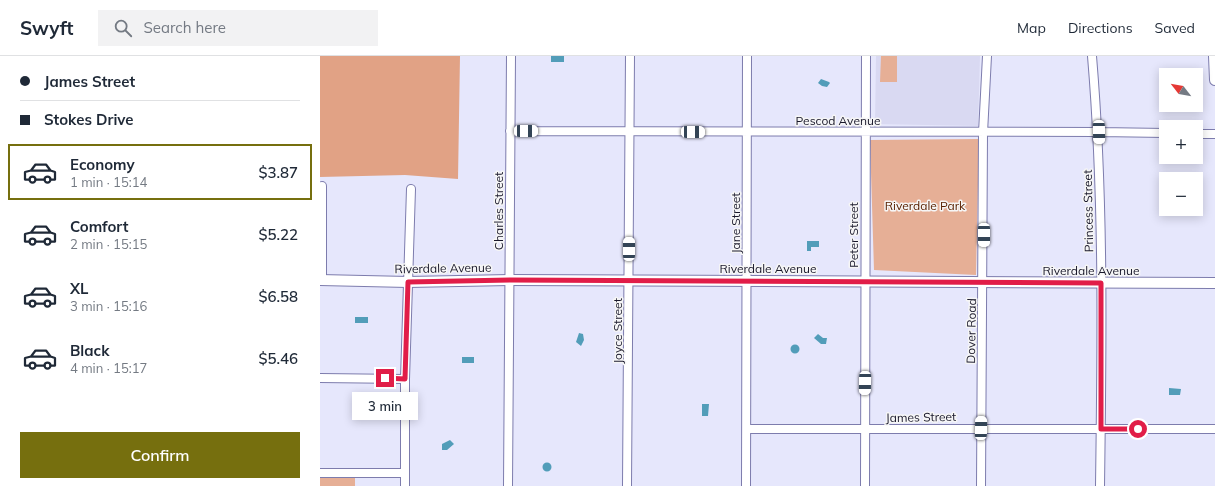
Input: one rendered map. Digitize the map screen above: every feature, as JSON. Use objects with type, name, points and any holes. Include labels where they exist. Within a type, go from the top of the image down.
[{"type":"street","name":"Charles Street","points":[[508,486],[511,56]]},
{"type":"street","name":"Joyce Street","points":[[627,486],[630,56]]},
{"type":"street","name":"Jane Street","points":[[746,486],[747,56]]},
{"type":"street","name":"Peter Street","points":[[864,486],[866,56]]},
{"type":"street","name":"Dover Road","points":[[981,486],[984,282],[984,133],[987,56]]},
{"type":"street","name":"Princess Street","points":[[1092,56],[1099,132],[1101,283],[1100,486]]},
{"type":"street","points":[[1214,56],[1215,80]]},
{"type":"street","name":"Pescod Avenue","points":[[510,131],[1159,133]]},
{"type":"street","points":[[1203,134],[1215,134]]},
{"type":"street","points":[[321,280],[322,186]]},
{"type":"street","points":[[405,486],[405,379],[411,189]]},
{"type":"street","name":"Riverdale Avenue","points":[[321,280],[408,282],[510,280],[1215,283]]},
{"type":"street","points":[[320,378],[405,379]]},
{"type":"street","name":"James Street","points":[[746,429],[1215,429]]},
{"type":"street","points":[[320,473],[405,473]]},
{"type":"shaded area","points":[[320,56],[460,56],[458,179],[405,175],[320,177]]},
{"type":"shaded area","points":[[876,56],[980,56],[978,126],[875,124]]},
{"type":"green space","points":[[881,56],[897,56],[897,82],[880,82]]},
{"type":"green space","name":"Riverdale Park","points":[[979,139],[976,275],[874,270],[870,140]]},
{"type":"green space","points":[[320,478],[355,478],[355,486],[320,486]]},
{"type":"water","points":[[551,56],[564,56],[564,62],[551,62]]},
{"type":"water","points":[[821,79],[830,83],[827,87],[818,83]]},
{"type":"water","points":[[807,241],[819,241],[819,247],[811,247],[811,251],[807,251]]},
{"type":"water","points":[[355,317],[368,317],[368,323],[355,323]]},
{"type":"water","points":[[579,333],[583,334],[584,340],[581,346],[576,342]]},
{"type":"water","points":[[818,334],[823,338],[827,338],[826,344],[821,344],[814,338]]},
{"type":"water","points":[[793,345],[797,345],[799,349],[797,353],[793,353],[791,351],[791,347]]},
{"type":"water","points":[[462,357],[474,357],[474,363],[462,363]]},
{"type":"water","points":[[1169,388],[1181,389],[1180,395],[1169,395]]},
{"type":"water","points":[[702,404],[709,404],[708,416],[702,416]]},
{"type":"water","points":[[450,440],[454,444],[447,450],[442,450],[442,444]]},
{"type":"water","points":[[547,462],[552,467],[547,472],[542,467]]},
{"type":"route","points":[[385,378],[405,379],[408,282],[510,280],[1101,283],[1101,429],[1138,429]]}]
